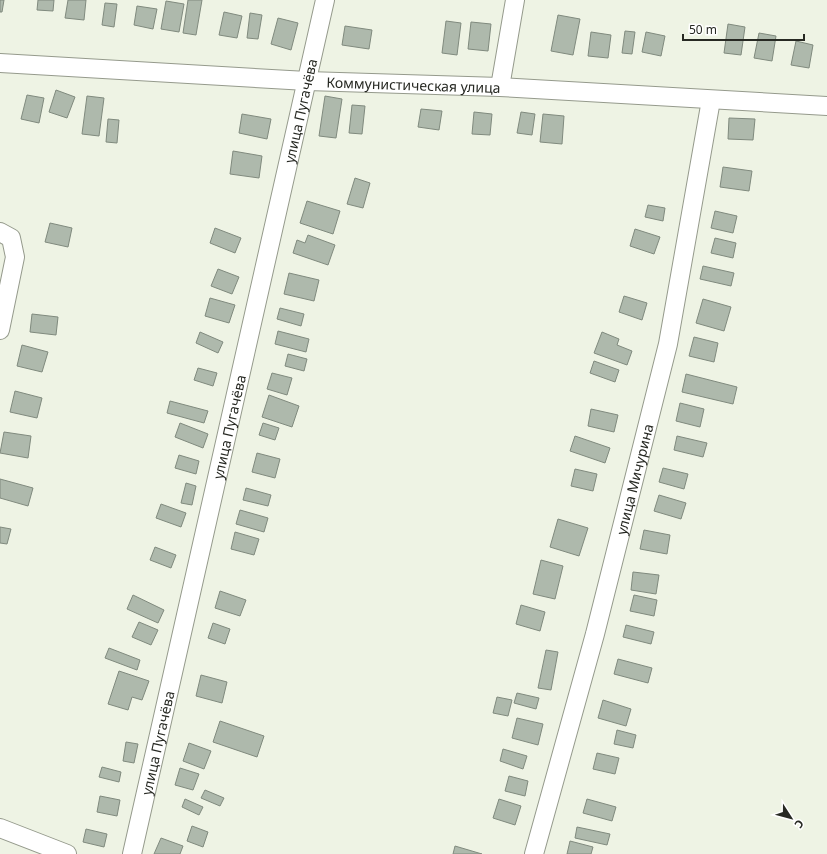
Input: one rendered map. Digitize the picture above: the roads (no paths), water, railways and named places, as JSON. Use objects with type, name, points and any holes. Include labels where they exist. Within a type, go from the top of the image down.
[{"type":"street","name":"улица Пугачёва","points":[[132,854],[325,0]]},
{"type":"street","points":[[500,87],[515,0]]},
{"type":"street","name":"Коммунистическая улица","points":[[0,63],[307,82],[500,87],[827,106]]},
{"type":"street","name":"улица Мичурина","points":[[534,854],[595,634],[668,344],[711,100]]},
{"type":"street","points":[[0,232],[11,238],[15,257],[0,330]]},
{"type":"street","points":[[0,828],[67,854]]}]
